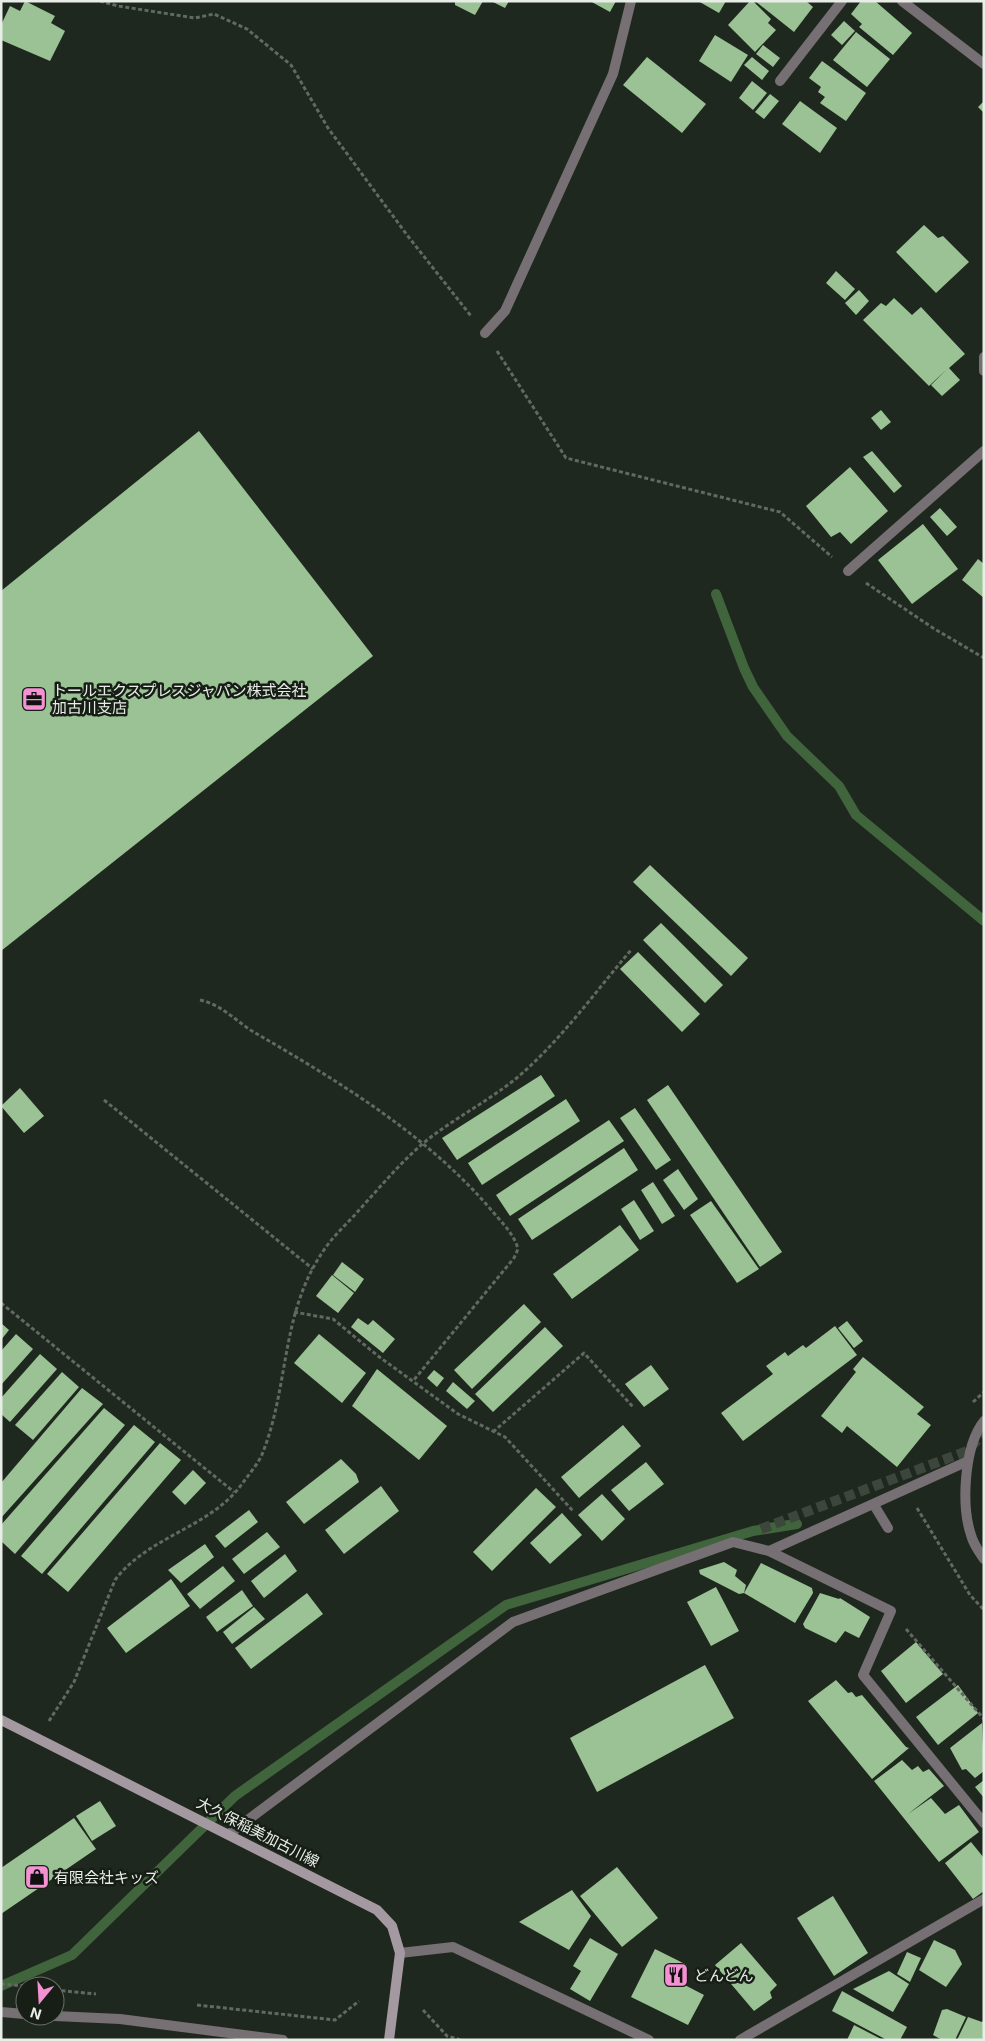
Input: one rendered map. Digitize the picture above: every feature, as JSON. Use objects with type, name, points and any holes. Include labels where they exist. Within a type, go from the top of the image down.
[{"type":"main road","name":"大久保稲美加古川線","points":[[1,1720],[377,1910],[392,1926],[400,1953],[389,2040]]},
{"type":"street","points":[[485,333],[505,310],[613,74],[631,1]]},
{"type":"street","points":[[780,81],[842,1]]},
{"type":"street","points":[[902,1],[984,64]]},
{"type":"street","points":[[984,357],[984,371]]},
{"type":"street","points":[[848,571],[984,451]]},
{"type":"street","points":[[984,1420],[968,1461],[966,1510],[971,1536],[984,1559]]},
{"type":"street","points":[[769,1551],[968,1461]]},
{"type":"street","points":[[874,1505],[888,1528]]},
{"type":"street","points":[[229,1834],[513,1622],[733,1542],[769,1551],[891,1611],[863,1675],[984,1823]]},
{"type":"street","points":[[740,2040],[984,1899]]},
{"type":"street","points":[[400,1953],[453,1947],[649,2040]]},
{"type":"street","points":[[1,2012],[15,2013]]},
{"type":"street","points":[[65,2016],[120,2019],[283,2040]]},
{"type":"path","points":[[100,1],[118,6],[195,18],[214,14],[246,29],[292,65],[328,128],[407,235],[485,333],[566,458],[780,512],[848,571],[933,628],[984,658]]},
{"type":"path","points":[[38,1738],[74,1682],[115,1580],[124,1567],[152,1545],[186,1528],[218,1506],[241,1486],[263,1454],[274,1416],[294,1312],[313,1269],[326,1247],[407,1156],[527,1070],[631,950]]},
{"type":"path","points":[[200,1000],[211,1002],[248,1028],[350,1090],[422,1144],[476,1191],[515,1238],[518,1249],[514,1258],[413,1381]]},
{"type":"path","points":[[104,1100],[313,1269]]},
{"type":"path","points":[[1,1303],[234,1492]]},
{"type":"path","points":[[294,1312],[333,1319],[458,1414],[505,1437],[574,1512]]},
{"type":"path","points":[[493,1432],[584,1353],[633,1408]]},
{"type":"path","points":[[966,1407],[984,1392]]},
{"type":"path","points":[[915,1505],[970,1595],[984,1610]]},
{"type":"path","points":[[891,1611],[984,1719]]},
{"type":"path","points":[[1,1984],[15,1985]]},
{"type":"path","points":[[65,1991],[103,1995]]},
{"type":"path","points":[[190,2004],[335,2020],[359,2001]]},
{"type":"path","points":[[423,2010],[447,2036],[462,2040]]},
{"type":"building","points":[[25,1],[55,16],[51,23],[65,31],[50,61],[1,40],[1,25],[10,6],[20,11]]},
{"type":"building","points":[[455,1],[483,1],[475,15],[455,5]]},
{"type":"building","points":[[491,1],[509,1],[505,8]]},
{"type":"building","points":[[590,1],[616,1],[610,12]]},
{"type":"building","points":[[698,1],[726,1],[719,13]]},
{"type":"building","points":[[750,1],[753,1],[771,19],[768,23],[776,30],[755,52],[728,25]]},
{"type":"building","points":[[755,1],[806,1],[813,7],[794,32]]},
{"type":"building","points":[[861,1],[875,1],[912,33],[893,55],[859,27],[862,24],[851,14]]},
{"type":"building","points":[[844,21],[855,31],[842,45],[831,35]]},
{"type":"building","points":[[856,32],[890,59],[867,87],[833,60]]},
{"type":"building","points":[[715,35],[748,55],[731,82],[699,61]]},
{"type":"building","points":[[763,45],[780,58],[773,67],[756,54]]},
{"type":"building","points":[[647,57],[706,104],[682,133],[623,85]]},
{"type":"building","points":[[752,57],[769,71],[762,80],[744,65]]},
{"type":"building","points":[[822,61],[866,93],[846,121],[820,103],[825,97],[818,92],[821,87],[809,78]]},
{"type":"building","points":[[752,81],[767,93],[753,110],[739,98]]},
{"type":"building","points":[[770,94],[779,101],[764,119],[755,112]]},
{"type":"building","points":[[800,101],[837,128],[820,153],[782,124]]},
{"type":"building","points":[[984,101],[984,113],[978,107]]},
{"type":"building","points":[[924,225],[938,238],[943,236],[969,262],[936,293],[896,252]]},
{"type":"building","points":[[836,271],[855,289],[845,300],[826,283]]},
{"type":"building","points":[[859,290],[869,301],[856,315],[845,303]]},
{"type":"building","points":[[894,298],[912,315],[921,307],[965,354],[949,368],[960,380],[942,396],[931,385],[946,370],[929,386],[863,320],[881,303],[886,306]]},
{"type":"building","points":[[881,410],[891,422],[881,430],[871,418]]},
{"type":"building","points":[[199,431],[373,656],[1,951],[1,591]]},
{"type":"building","points":[[872,451],[902,486],[894,493],[863,457]]},
{"type":"building","points":[[850,467],[888,511],[851,544],[840,532],[831,537],[806,506]]},
{"type":"building","points":[[940,508],[957,527],[947,536],[930,517]]},
{"type":"building","points":[[923,524],[958,569],[912,604],[878,560]]},
{"type":"building","points":[[978,559],[984,564],[984,598],[962,580]]},
{"type":"building","points":[[650,865],[748,958],[731,976],[633,882]]},
{"type":"building","points":[[661,923],[723,985],[705,1003],[643,940]]},
{"type":"building","points":[[638,952],[700,1014],[682,1032],[620,969]]},
{"type":"building","points":[[541,1075],[555,1096],[457,1160],[442,1138]]},
{"type":"building","points":[[668,1085],[782,1252],[760,1267],[647,1100]]},
{"type":"building","points":[[20,1088],[44,1116],[24,1133],[1,1106]]},
{"type":"building","points":[[566,1099],[580,1121],[482,1185],[468,1163]]},
{"type":"building","points":[[635,1108],[671,1160],[656,1170],[620,1118]]},
{"type":"building","points":[[609,1120],[624,1141],[510,1216],[496,1195]]},
{"type":"building","points":[[624,1148],[638,1170],[532,1240],[518,1219]]},
{"type":"building","points":[[678,1169],[698,1199],[684,1210],[663,1180]]},
{"type":"building","points":[[653,1182],[675,1216],[662,1224],[641,1190]]},
{"type":"building","points":[[634,1200],[654,1231],[640,1240],[621,1209]]},
{"type":"building","points":[[711,1201],[759,1269],[737,1283],[690,1215]]},
{"type":"building","points":[[620,1225],[639,1250],[572,1299],[553,1274]]},
{"type":"building","points":[[342,1262],[364,1279],[355,1292],[333,1275]]},
{"type":"building","points":[[332,1275],[354,1293],[338,1313],[316,1296]]},
{"type":"building","points":[[524,1304],[541,1322],[472,1389],[454,1370]]},
{"type":"building","points":[[358,1318],[368,1325],[373,1320],[395,1339],[383,1353],[351,1327]]},
{"type":"building","points":[[847,1321],[863,1341],[854,1348],[838,1328]]},
{"type":"building","points":[[1,1323],[9,1330],[1,1340]]},
{"type":"building","points":[[835,1326],[857,1355],[743,1441],[721,1413],[773,1374],[766,1366],[785,1352],[788,1356],[803,1345],[806,1348]]},
{"type":"building","points":[[545,1327],[563,1346],[493,1412],[475,1394]]},
{"type":"building","points":[[16,1334],[33,1349],[1,1385],[1,1351]]},
{"type":"building","points":[[319,1334],[366,1373],[342,1403],[294,1363]]},
{"type":"building","points":[[40,1354],[57,1369],[10,1422],[1,1414],[1,1398]]},
{"type":"building","points":[[863,1357],[924,1407],[917,1414],[931,1425],[897,1467],[847,1426],[842,1433],[821,1416],[856,1372],[853,1369]]},
{"type":"building","points":[[651,1365],[669,1389],[644,1407],[625,1384]]},
{"type":"building","points":[[377,1369],[447,1426],[419,1460],[352,1406]]},
{"type":"building","points":[[434,1370],[444,1378],[437,1387],[427,1378]]},
{"type":"building","points":[[62,1372],[79,1387],[33,1440],[15,1425]]},
{"type":"building","points":[[453,1382],[475,1401],[467,1409],[446,1391]]},
{"type":"building","points":[[82,1388],[103,1404],[1,1518],[1,1483]]},
{"type":"building","points":[[104,1408],[125,1425],[15,1554],[1,1541],[1,1525]]},
{"type":"building","points":[[134,1425],[155,1442],[42,1574],[21,1556]]},
{"type":"building","points":[[623,1425],[641,1446],[579,1498],[561,1477]]},
{"type":"building","points":[[160,1443],[181,1460],[68,1592],[47,1574]]},
{"type":"building","points":[[341,1459],[356,1474],[359,1482],[304,1524],[286,1502]]},
{"type":"building","points":[[646,1462],[664,1484],[629,1511],[611,1490]]},
{"type":"building","points":[[193,1470],[206,1483],[185,1505],[172,1492]]},
{"type":"building","points":[[381,1486],[399,1511],[344,1554],[325,1530]]},
{"type":"building","points":[[536,1488],[556,1507],[492,1571],[473,1552]]},
{"type":"building","points":[[602,1494],[625,1519],[602,1541],[578,1515]]},
{"type":"building","points":[[249,1510],[258,1522],[225,1548],[215,1536]]},
{"type":"building","points":[[562,1513],[582,1535],[550,1564],[530,1543]]},
{"type":"building","points":[[267,1532],[280,1547],[244,1574],[232,1559]]},
{"type":"building","points":[[205,1544],[214,1557],[181,1583],[168,1570]]},
{"type":"building","points":[[285,1554],[297,1571],[264,1598],[251,1581]]},
{"type":"building","points":[[724,1562],[737,1570],[735,1576],[746,1585],[744,1593],[739,1594],[700,1574],[699,1570]]},
{"type":"building","points":[[761,1563],[812,1588],[813,1593],[795,1623],[744,1593]]},
{"type":"building","points":[[223,1566],[235,1581],[200,1609],[187,1594]]},
{"type":"building","points":[[171,1579],[190,1606],[126,1653],[107,1628]]},
{"type":"building","points":[[716,1587],[739,1631],[711,1646],[687,1602]]},
{"type":"building","points":[[242,1590],[253,1606],[217,1632],[206,1617]]},
{"type":"building","points":[[307,1593],[323,1614],[251,1669],[235,1648]]},
{"type":"building","points":[[820,1593],[840,1598],[870,1617],[859,1638],[845,1631],[836,1643],[805,1628],[803,1624]]},
{"type":"building","points":[[254,1607],[265,1619],[232,1644],[223,1632]]},
{"type":"building","points":[[916,1642],[943,1674],[906,1703],[881,1671]]},
{"type":"building","points":[[705,1665],[734,1718],[597,1792],[570,1738]]},
{"type":"building","points":[[836,1680],[848,1693],[852,1692],[856,1697],[862,1695],[906,1747],[909,1748],[872,1779],[808,1701]]},
{"type":"building","points":[[958,1685],[978,1713],[938,1745],[916,1717]]},
{"type":"building","points":[[982,1723],[984,1771],[975,1778],[966,1769],[962,1770],[950,1748]]},
{"type":"building","points":[[902,1760],[912,1770],[918,1766],[923,1772],[929,1769],[944,1786],[908,1814],[931,1798],[945,1814],[959,1805],[979,1832],[939,1862],[874,1781]]},
{"type":"building","points":[[984,1780],[984,1798],[975,1787]]},
{"type":"building","points":[[100,1801],[116,1826],[92,1841],[76,1816]]},
{"type":"building","name":"有限会社キッズ","points":[[74,1818],[96,1849],[1,1914],[1,1868]]},
{"type":"building","points":[[971,1842],[984,1858],[984,1891],[973,1899],[945,1863]]},
{"type":"building","points":[[617,1867],[658,1918],[622,1947],[580,1896]]},
{"type":"building","points":[[572,1890],[591,1916],[569,1950],[519,1922]]},
{"type":"building","points":[[833,1896],[868,1953],[834,1976],[797,1918]]},
{"type":"building","points":[[590,1938],[618,1954],[590,2001],[570,1989],[581,1971],[573,1966]]},
{"type":"building","points":[[934,1940],[955,1950],[962,1964],[946,1987],[919,1970]]},
{"type":"building","points":[[741,1943],[777,1985],[770,1992],[772,1998],[754,2011],[715,1965]]},
{"type":"building","points":[[655,1949],[687,1965],[679,1982],[704,1995],[688,2025],[631,1997]]},
{"type":"building","points":[[907,1952],[921,1958],[910,1982],[897,1974]]},
{"type":"building","points":[[889,1971],[909,1984],[893,2012],[853,1989]]},
{"type":"building","points":[[842,1991],[907,2027],[900,2040],[887,2040],[832,2011]]},
{"type":"building","points":[[947,2009],[966,2017],[955,2040],[942,2040],[933,2035],[942,2010]]},
{"type":"building","points":[[968,2017],[982,2022],[984,2019],[984,2040],[957,2040]]},
{"type":"building","points":[[854,2025],[883,2040],[847,2040]]},
{"type":"waterway","points":[[716,594],[753,687],[787,736],[839,786],[856,815],[984,921]]},
{"type":"waterway","points":[[1,1986],[72,1955],[235,1796],[506,1605],[753,1531],[797,1524],[761,1529]]},
{"type":"tunnel","points":[[761,1529],[967,1451],[984,1433]]},
{"type":"place","name":"トールエクスプレスジャパン株式会社 加古川支店","points":[[34,699]]},
{"type":"place","name":"有限会社キッズ","points":[[37,1877]]},
{"type":"place","name":"どんどん","points":[[676,1975]]}]
